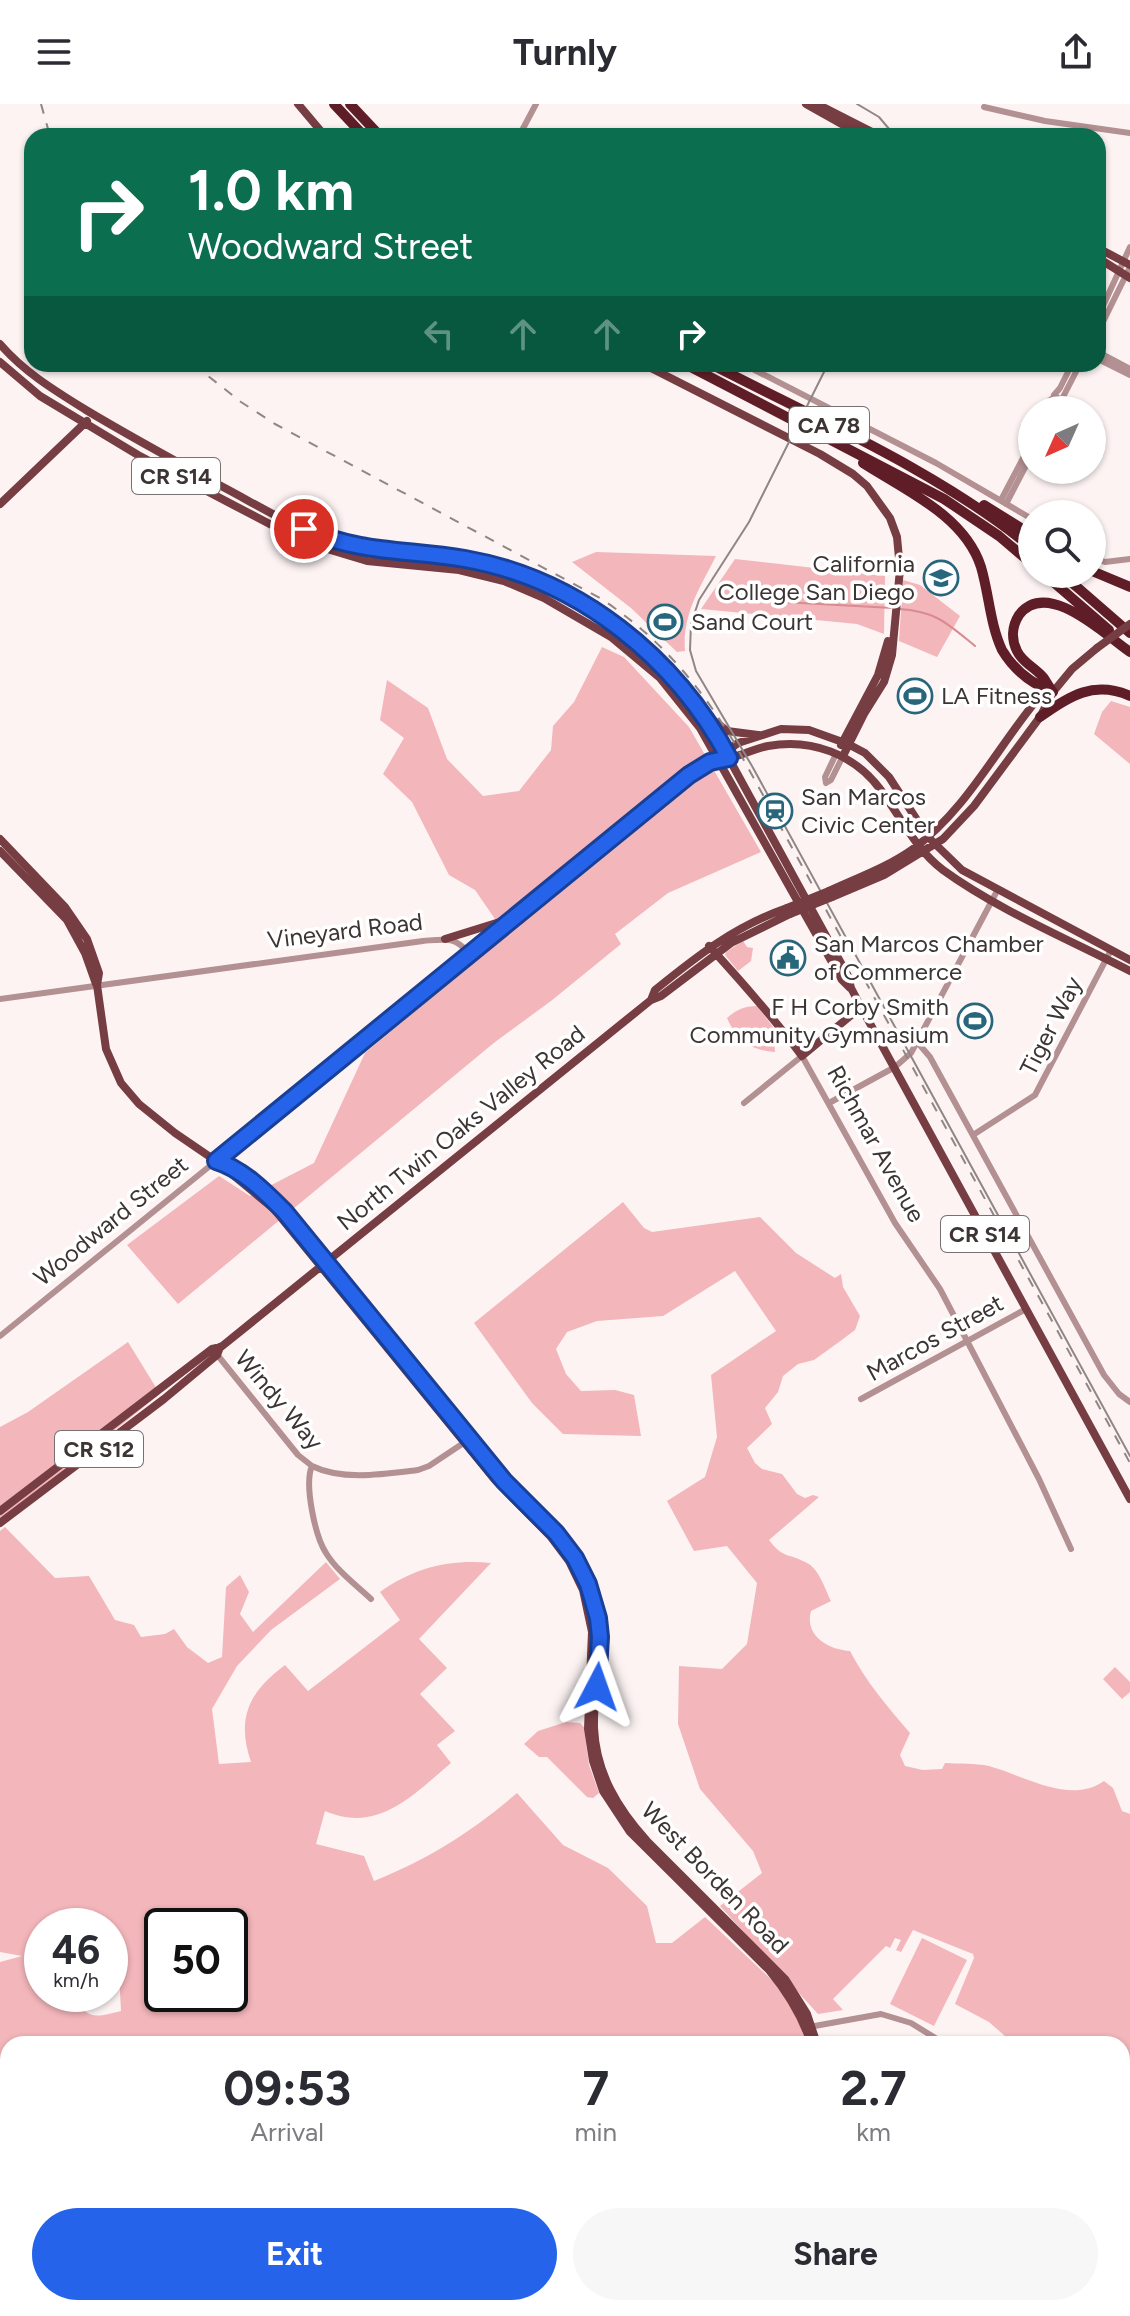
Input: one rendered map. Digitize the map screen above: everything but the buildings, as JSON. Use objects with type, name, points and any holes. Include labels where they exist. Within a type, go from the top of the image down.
[{"type":"highway","points":[[334,104],[356,128]]},
{"type":"highway","points":[[353,104],[372,128]]},
{"type":"highway","name":"CA 78","points":[[700,372],[952,504],[1018,552]]},
{"type":"highway","name":"CA 78","points":[[726,372],[946,487],[1018,537]]},
{"type":"highway","points":[[846,448],[862,463],[941,515],[965,537],[980,563],[1002,650],[1010,663],[1035,685],[1053,692]]},
{"type":"highway","points":[[946,487],[995,510],[1018,526]]},
{"type":"highway","points":[[1106,577],[1130,587]]},
{"type":"highway","points":[[1060,588],[1130,650]]},
{"type":"highway","points":[[1078,588],[1130,633]]},
{"type":"highway","points":[[1053,692],[1015,647],[1013,637],[1017,619],[1029,606],[1057,603],[1130,650]]},
{"type":"highway","points":[[1040,717],[1068,697],[1086,690],[1104,688],[1130,696]]},
{"type":"main road","points":[[298,104],[318,128]]},
{"type":"main road","points":[[806,104],[857,128]]},
{"type":"main road","points":[[817,104],[864,128]]},
{"type":"main road","points":[[1106,254],[1126,269]]},
{"type":"main road","points":[[1106,261],[1126,269]]},
{"type":"main road","name":"CR S14","points":[[0,344],[24,367]]},
{"type":"main road","name":"CR S14","points":[[0,362],[28,388],[138,455],[304,542],[367,561],[469,572],[504,581],[544,598],[623,646],[671,689],[724,756]]},
{"type":"main road","name":"CR S14","points":[[29,372],[147,447],[319,535],[374,550],[460,558],[532,578],[592,610],[635,639],[679,683],[724,756],[804,905],[848,976],[861,1007],[1026,1309],[1126,1481],[1130,1499]]},
{"type":"main road","points":[[659,372],[820,454],[867,486],[885,509],[897,537],[892,655],[884,682],[845,742],[840,755]]},
{"type":"main road","points":[[0,504],[90,412]]},
{"type":"main road","points":[[304,542],[316,540],[319,535]]},
{"type":"main road","points":[[314,546],[332,540]]},
{"type":"main road","points":[[428,567],[433,561],[451,562],[460,558]]},
{"type":"main road","name":"North Twin Oaks Valley Road","points":[[921,848],[936,846],[974,806],[1072,669],[1130,624]]},
{"type":"main road","points":[[679,683],[719,726],[759,736]]},
{"type":"main road","name":"North Twin Oaks Valley Road","points":[[0,1511],[217,1351],[651,1000],[661,996],[712,949],[788,911],[873,880],[921,848],[961,804],[1036,701],[1053,692]]},
{"type":"main road","points":[[470,954],[689,775],[759,736],[781,729],[809,730],[845,742],[865,753],[889,777],[928,837],[962,870],[1108,954],[1130,971]]},
{"type":"main road","points":[[724,756],[782,744],[806,745],[840,755],[876,784],[921,848],[940,868],[991,900],[1108,954],[1130,960]]},
{"type":"main road","points":[[0,839],[77,922],[96,962],[99,973],[97,985]]},
{"type":"main road","points":[[0,851],[71,926],[97,985],[106,1049],[121,1083],[139,1104],[260,1193],[290,1222],[324,1265]]},
{"type":"main road","points":[[445,939],[515,917]]},
{"type":"main road","name":"Richmar Avenue","points":[[712,949],[763,1005],[802,1056]]},
{"type":"main road","name":"Woodward Street","points":[[216,1161],[470,954]]},
{"type":"main road","points":[[802,1056],[861,1007]]},
{"type":"main road","name":"West Borden Road","points":[[324,1265],[506,1493],[560,1547],[583,1590],[593,1642],[589,1739],[598,1778],[610,1805],[636,1839],[769,1970],[792,1999],[809,2027],[810,2036]]},
{"type":"main road","name":"West Borden Road","points":[[324,1265],[504,1481],[556,1533],[575,1558],[588,1584],[598,1618],[600,1637],[594,1727],[599,1760],[611,1793],[628,1820],[647,1841],[785,1979],[813,2036]]},
{"type":"main road","name":"North Twin Oaks Valley Road","points":[[0,1523],[164,1399],[217,1351]]},
{"type":"street","points":[[523,128],[536,104]]},
{"type":"street","points":[[984,107],[1046,122],[1092,128]]},
{"type":"street","points":[[1106,130],[1130,133]]},
{"type":"street","points":[[1106,314],[1126,269],[1130,247]]},
{"type":"street","points":[[1106,303],[1126,269]]},
{"type":"street","points":[[1106,356],[1130,369]]},
{"type":"street","points":[[1106,363],[1130,375]]},
{"type":"street","points":[[759,372],[936,463],[1018,510]]},
{"type":"street","points":[[1053,396],[1068,372]]},
{"type":"street","points":[[1064,396],[1076,372]]},
{"type":"street","points":[[1004,502],[1018,472]]},
{"type":"street","points":[[1004,502],[1018,478]]},
{"type":"street","points":[[1106,562],[1130,559]]},
{"type":"street","points":[[829,1103],[895,1067],[907,1057],[918,1043],[997,891]]},
{"type":"street","name":"Vineyard Road","points":[[0,999],[445,939],[460,943],[470,954]]},
{"type":"street","name":"Tiger Way","points":[[973,1135],[1035,1095],[1108,954]]},
{"type":"street","points":[[918,1043],[930,1057],[1104,1375],[1112,1387],[1130,1402]]},
{"type":"street","points":[[744,1103],[802,1056]]},
{"type":"street","name":"Richmar Avenue","points":[[802,1056],[895,1223],[940,1289],[1039,1479],[1071,1549]]},
{"type":"street","name":"Woodward Street","points":[[0,1336],[216,1161]]},
{"type":"street","name":"Marcos Street","points":[[861,1399],[1026,1309]]},
{"type":"street","name":"Windy Way","points":[[217,1351],[298,1455],[312,1466],[308,1489],[321,1544],[332,1562],[371,1599]]},
{"type":"street","points":[[312,1466],[345,1474],[418,1470],[465,1442]]},
{"type":"street","points":[[809,2027],[881,2014],[911,2023],[932,2036]]},
{"type":"shaded area","points":[[596,552],[716,556],[689,613],[685,651],[677,652],[631,608],[572,562]]},
{"type":"shaded area","points":[[735,559],[885,576],[884,634],[857,624],[701,609]]},
{"type":"shaded area","points":[[903,580],[920,585],[960,616],[937,657],[899,641]]},
{"type":"shaded area","points":[[602,647],[624,657],[689,727],[761,852],[668,893],[615,934],[621,944],[495,1042],[178,1304],[127,1245],[219,1176],[250,1196],[314,1163],[365,1053],[506,935],[475,890],[449,875],[412,802],[383,774],[404,738],[380,720],[387,680],[428,708],[447,759],[483,796],[519,791],[551,750],[553,726],[574,702]]},
{"type":"shaded area","points":[[1111,701],[1130,707],[1130,764],[1094,734],[1102,712]]},
{"type":"shaded area","points":[[743,941],[747,947],[753,948],[751,961],[738,971],[725,955]]},
{"type":"shaded area","points":[[757,1006],[773,1027],[775,1052],[746,1043],[735,1033],[727,1018],[740,1009]]},
{"type":"shaded area","points":[[623,1202],[644,1228],[652,1232],[760,1217],[796,1253],[835,1278],[841,1274],[843,1287],[860,1316],[855,1330],[814,1360],[798,1364],[783,1376],[778,1392],[765,1408],[772,1424],[747,1448],[755,1463],[762,1469],[782,1474],[797,1494],[805,1498],[813,1495],[819,1497],[769,1540],[782,1553],[801,1560],[818,1574],[831,1601],[811,1611],[811,1628],[820,1640],[834,1648],[850,1651],[870,1683],[910,1733],[900,1755],[905,1766],[923,1770],[942,1769],[945,1763],[984,1765],[1062,1789],[1091,1788],[1104,1781],[1113,1788],[1122,1811],[1130,1814],[1130,2036],[1005,2036],[989,2022],[955,2004],[973,1954],[913,1930],[901,1952],[896,1950],[901,1940],[895,1938],[890,1948],[886,1946],[833,1999],[843,2010],[818,2014],[720,1906],[762,1873],[753,1851],[700,1789],[678,1724],[679,1666],[722,1669],[747,1644],[757,1583],[727,1546],[694,1551],[667,1501],[705,1477],[717,1437],[711,1375],[776,1331],[735,1271],[663,1316],[597,1321],[567,1332],[556,1349],[566,1374],[581,1391],[615,1390],[634,1395],[641,1436],[563,1434],[532,1403],[474,1323]]},
{"type":"shaded area","points":[[128,1342],[160,1394],[0,1522],[0,1427],[28,1412]]},
{"type":"shaded area","points":[[5,1527],[55,1578],[89,1576],[115,1620],[134,1625],[141,1637],[165,1634],[174,1629],[187,1647],[208,1663],[222,1657],[226,1587],[240,1575],[249,1592],[240,1614],[253,1632],[326,1562],[340,1579],[271,1630],[237,1666],[212,1709],[219,1764],[251,1762],[245,1732],[249,1707],[262,1685],[285,1665],[308,1691],[400,1620],[380,1592],[432,1567],[461,1562],[491,1563],[419,1639],[447,1668],[420,1694],[455,1731],[437,1745],[451,1763],[394,1808],[362,1818],[325,1811],[316,1844],[364,1856],[374,1881],[449,1843],[517,1793],[563,1845],[608,1868],[647,1906],[656,1943],[672,1943],[705,1917],[775,1983],[792,2006],[804,2036],[0,2036],[0,1962],[22,1956],[0,1952],[0,1531]]},
{"type":"shaded area","points":[[1115,1667],[1130,1682],[1130,1692],[1122,1699],[1103,1679]]},
{"type":"shaded area","points":[[566,1722],[580,1723],[584,1727],[589,1765],[599,1793],[593,1798],[587,1797],[547,1757],[539,1757],[524,1744],[538,1731]]},
{"type":"shaded area","points":[[922,1938],[967,1960],[934,2026],[890,2004]]},
{"type":"waterway","points":[[725,584],[782,602],[893,608]]},
{"type":"waterway","points":[[899,609],[932,616],[975,646]]},
{"type":"tram line","points":[[857,104],[879,117],[888,128]]},
{"type":"tram line","points":[[824,372],[749,522],[699,600],[691,624],[690,650],[696,671],[752,766],[1130,1456]]},
{"type":"railway","points":[[41,104],[48,128]]},
{"type":"railway","points":[[203,372],[275,424],[600,598],[641,629],[676,663],[735,744],[1130,1463]]},
{"type":"place","name":"California College San Diego","points":[[941,578]]},
{"type":"place","name":"Sand Court","points":[[665,622]]},
{"type":"place","name":"LA Fitness","points":[[915,696]]},
{"type":"place","name":"San Marcos Civic Center","points":[[775,811]]},
{"type":"place","name":"San Marcos Chamber of Commerce","points":[[788,958]]},
{"type":"place","name":"F H Corby Smith Community Gymnasium","points":[[975,1021]]},
{"type":"route","points":[[304,529],[371,550],[479,561],[532,578],[575,600],[635,639],[665,667],[698,708],[729,758],[710,762],[689,775],[216,1161],[227,1164],[251,1181],[285,1212],[504,1481],[556,1533],[575,1558],[588,1584],[598,1618],[597,1687]]}]
